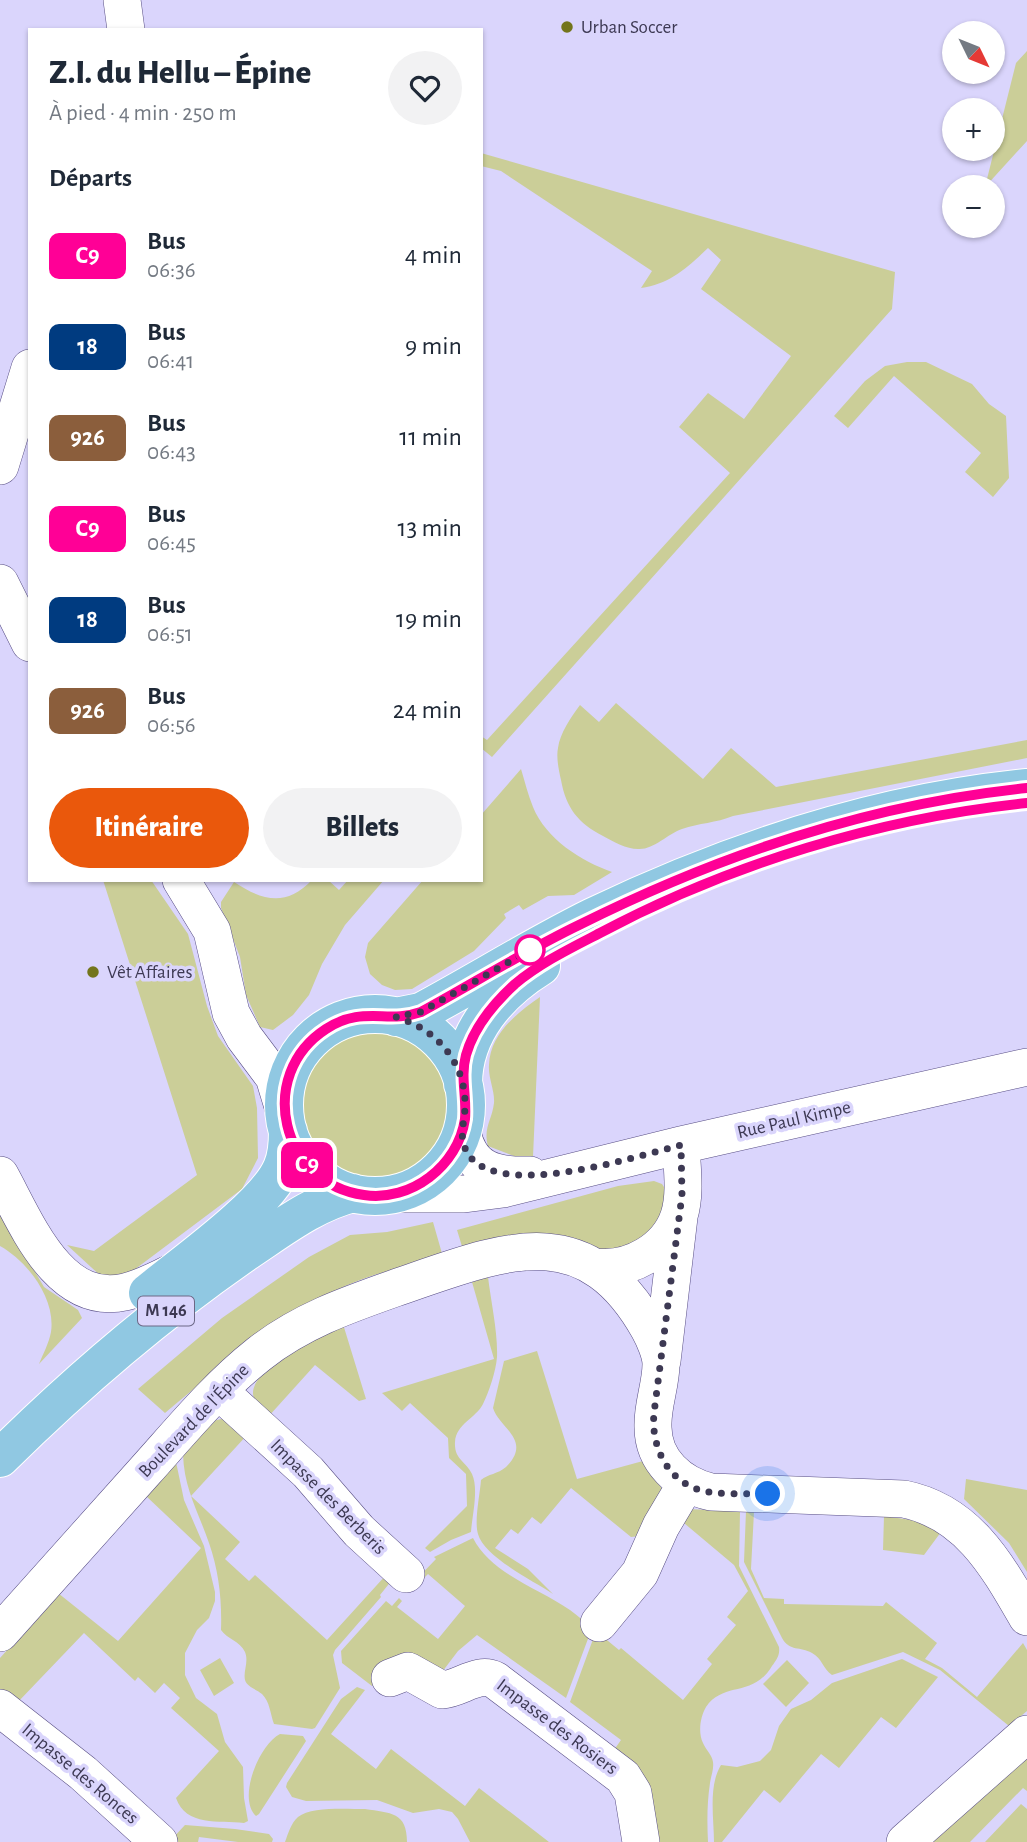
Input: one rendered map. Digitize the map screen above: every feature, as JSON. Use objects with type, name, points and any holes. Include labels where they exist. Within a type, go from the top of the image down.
[{"type":"main road","points":[[396,1017],[421,1012],[583,922],[736,856],[846,821],[924,802],[1027,788]]},
{"type":"main road","points":[[463,1083],[456,1065],[439,1041],[415,1024],[396,1017],[375,1014],[354,1017],[334,1024],[317,1035],[302,1051],[292,1069],[286,1089],[286,1121],[296,1150],[324,1181],[353,1193],[372,1196],[392,1195],[419,1184],[435,1173],[449,1158],[462,1132],[466,1103],[463,1069],[471,1042],[482,1019],[526,975],[615,925],[723,878],[827,843],[929,818],[1027,803]]},
{"type":"main road","name":"M 146","points":[[0,1446],[27,1410],[78,1357],[243,1215],[275,1182],[286,1156],[286,1121]]},
{"type":"main road","name":"M 146","points":[[0,1458],[93,1369],[172,1306],[298,1217],[323,1202],[353,1193]]},
{"type":"street","points":[[122,0],[125,28]]},
{"type":"street","points":[[0,466],[28,375]]},
{"type":"street","points":[[0,583],[28,639]]},
{"type":"street","points":[[0,607],[28,640]]},
{"type":"street","points":[[182,882],[212,931],[231,1013],[244,1037],[274,1077],[286,1121]]},
{"type":"street","name":"Rue Paul Kimpe","points":[[392,1195],[503,1189],[681,1145],[1027,1068]]},
{"type":"street","name":"Rue Paul Kimpe","points":[[462,1132],[465,1149],[471,1157],[490,1170],[515,1175],[562,1174]]},
{"type":"street","name":"Boulevard de l'Épine","points":[[681,1145],[679,1215],[654,1413],[654,1441],[666,1465],[686,1484]]},
{"type":"street","points":[[0,1175],[40,1248],[73,1283],[91,1292],[126,1292],[177,1270]]},
{"type":"street","name":"Boulevard de l'Épine","points":[[596,1267],[623,1266],[649,1254],[668,1236],[679,1215]]},
{"type":"street","name":"Boulevard de l'Épine","points":[[0,1633],[219,1391],[261,1352],[305,1323],[330,1311],[491,1257],[522,1251],[552,1252],[596,1267],[617,1283],[634,1303],[650,1330],[662,1362]]},
{"type":"street","name":"Impasse des Berberis","points":[[219,1391],[308,1472],[359,1531],[406,1574]]},
{"type":"street","points":[[599,1623],[640,1573],[650,1547],[686,1484],[712,1492],[904,1499],[932,1507],[959,1523],[979,1543],[1001,1572],[1027,1617]]},
{"type":"street","name":"Impasse des Rosiers","points":[[390,1678],[408,1671],[442,1690],[489,1676],[623,1777],[634,1793],[641,1842]]},
{"type":"street","name":"Impasse des Ronces","points":[[0,1707],[83,1773],[159,1842]]},
{"type":"street","points":[[905,1842],[1027,1734]]},
{"type":"green space","points":[[1027,51],[1027,141],[996,175],[988,175],[992,161],[1005,161],[1005,107],[1016,63]]},
{"type":"green space","points":[[483,154],[895,272],[892,309],[492,757],[483,750],[483,737],[487,740],[730,473],[679,427],[708,393],[744,419],[791,356],[701,289],[721,260],[708,248],[669,279],[641,288],[652,271],[501,171],[483,166]]},
{"type":"green space","points":[[926,362],[972,384],[989,404],[1006,416],[1009,478],[993,497],[965,472],[981,453],[894,376],[848,428],[834,416],[865,381],[885,366]]},
{"type":"green space","points":[[616,703],[703,779],[731,748],[776,787],[1027,740],[1027,758],[733,816],[676,831],[650,847],[634,849],[594,831],[574,814],[563,790],[558,764],[559,742],[580,705],[599,722]]},
{"type":"green space","points":[[521,769],[533,807],[546,829],[577,855],[612,872],[574,895],[548,896],[523,910],[519,905],[504,914],[506,918],[474,951],[412,989],[395,990],[382,985],[370,974],[365,957],[368,943],[421,882],[483,882],[483,813]]},
{"type":"green space","points":[[104,882],[152,882],[188,934],[218,1036],[253,1086],[257,1108],[258,1158],[242,1189],[130,1273],[104,1279],[67,1245],[94,1251],[197,1175]]},
{"type":"green space","points":[[234,882],[255,894],[274,898],[284,898],[310,882],[330,882],[339,890],[346,882],[382,882],[345,925],[322,964],[309,995],[293,1015],[273,1030],[260,1027],[246,995],[240,957],[221,902]]},
{"type":"green space","points":[[540,997],[533,1157],[514,1156],[488,1146],[487,1129],[494,1103],[489,1070],[491,1054],[506,1025]]},
{"type":"green space","points":[[375,1029],[404,1035],[429,1052],[446,1077],[452,1106],[446,1135],[429,1160],[404,1177],[375,1183],[346,1177],[321,1160],[304,1135],[298,1106],[304,1077],[321,1052],[346,1035]]},
{"type":"green space","points":[[654,1181],[662,1184],[666,1190],[667,1205],[647,1236],[620,1251],[464,1253],[457,1230],[618,1186]]},
{"type":"green space","points":[[0,1213],[44,1287],[78,1310],[82,1318],[39,1364],[51,1332],[49,1306],[38,1282],[20,1261],[0,1246]]},
{"type":"green space","points":[[433,1222],[443,1257],[370,1276],[308,1305],[258,1338],[165,1413],[138,1389],[222,1318],[309,1257],[350,1235],[387,1232]]},
{"type":"green space","points":[[488,1277],[496,1338],[495,1369],[483,1404],[459,1430],[455,1442],[456,1453],[470,1470],[474,1480],[471,1532],[430,1552],[425,1548],[467,1506],[466,1474],[449,1458],[448,1438],[410,1403],[402,1411],[382,1393],[494,1359],[472,1282]]},
{"type":"green space","points":[[343,1324],[366,1399],[359,1401],[315,1365],[268,1417],[253,1394],[255,1384],[263,1374],[289,1354]]},
{"type":"green space","points":[[537,1351],[577,1479],[643,1461],[663,1490],[640,1536],[631,1537],[571,1488],[541,1524],[532,1517],[518,1534],[511,1529],[495,1548],[528,1569],[553,1594],[499,1560],[482,1543],[477,1529],[481,1480],[506,1467],[516,1449],[512,1435],[493,1408],[504,1361]]},
{"type":"green space","points":[[228,1420],[248,1434],[191,1496],[183,1454],[213,1421]]},
{"type":"green space","points":[[176,1462],[184,1500],[204,1546],[215,1592],[209,1618],[197,1630],[185,1653],[185,1675],[196,1698],[217,1714],[225,1742],[243,1767],[248,1821],[244,1823],[195,1818],[181,1807],[176,1798],[219,1751],[171,1708],[180,1698],[164,1683],[155,1693],[138,1677],[135,1681],[84,1633],[17,1703],[0,1689],[0,1658],[58,1593],[118,1641],[201,1548],[146,1496]]},
{"type":"green space","points":[[966,1479],[1027,1490],[1027,1572],[1009,1543],[964,1499]]},
{"type":"green space","points":[[191,1496],[240,1542],[225,1559],[249,1581],[255,1575],[327,1640],[386,1575],[392,1580],[381,1597],[335,1650],[333,1655],[340,1688],[315,1728],[274,1724],[265,1697],[246,1682],[245,1652],[221,1630],[215,1565]]},
{"type":"green space","points":[[685,1509],[740,1511],[739,1566],[779,1647],[779,1652],[764,1676],[748,1686],[721,1694],[713,1699],[704,1711],[700,1725],[701,1735],[713,1765],[708,1805],[708,1842],[658,1842],[614,1750],[621,1740],[570,1702],[596,1631],[619,1650],[621,1648],[683,1700],[712,1664],[707,1659],[736,1625],[727,1617],[748,1591],[734,1565],[678,1518]]},
{"type":"green space","points":[[746,1511],[754,1512],[751,1569],[764,1598],[784,1599],[784,1604],[883,1606],[886,1602],[937,1643],[925,1659],[942,1668],[977,1697],[1023,1643],[1027,1650],[1027,1711],[1009,1726],[940,1670],[903,1652],[832,1675],[815,1655],[788,1645],[744,1562]]},
{"type":"green space","points":[[884,1516],[918,1521],[941,1532],[924,1555],[883,1550]]},
{"type":"green space","points":[[473,1538],[481,1551],[503,1571],[558,1602],[592,1628],[566,1698],[477,1635],[458,1651],[439,1676],[402,1655],[397,1655],[372,1686],[342,1663],[341,1651],[386,1601],[392,1606],[399,1598],[402,1601],[397,1607],[438,1639],[465,1606],[428,1574],[414,1588],[411,1585],[436,1559],[434,1557]]},
{"type":"green space","points":[[220,1658],[234,1683],[214,1696],[200,1670]]},
{"type":"green space","points":[[902,1659],[938,1677],[896,1728],[881,1717],[839,1768],[821,1754],[780,1803],[764,1790],[722,1842],[714,1842],[713,1793],[721,1765],[737,1767],[760,1761],[771,1750],[779,1726],[791,1709],[811,1700],[832,1683]]},
{"type":"green space","points":[[787,1660],[809,1683],[786,1707],[763,1684]]},
{"type":"green space","points":[[357,1687],[365,1690],[331,1734],[376,1769],[391,1749],[465,1806],[479,1788],[549,1842],[470,1842],[452,1812],[439,1809],[413,1813],[377,1800],[306,1801],[292,1797],[286,1787],[287,1783],[341,1699]]},
{"type":"green space","points":[[280,1734],[303,1736],[306,1741],[256,1816],[249,1797],[253,1772],[265,1749]]},
{"type":"green space","points":[[1027,1757],[1027,1791],[1023,1788],[970,1842],[931,1842]]},
{"type":"green space","points":[[1021,1804],[1027,1809],[1027,1842],[985,1842]]},
{"type":"green space","points":[[330,1809],[365,1809],[390,1813],[401,1819],[407,1842],[285,1842],[293,1822],[304,1813]]},
{"type":"green space","points":[[185,1825],[269,1834],[273,1839],[272,1842],[238,1842],[199,1837],[198,1842],[169,1842]]},
{"type":"bus line","name":"C9","points":[[1027,788],[924,802],[846,821],[736,856],[593,917],[421,1012],[396,1017],[365,1015],[334,1024],[309,1043],[292,1069],[284,1110],[285,1121],[296,1150],[324,1181],[343,1190],[372,1196],[392,1195],[411,1189],[442,1166],[458,1141],[465,1113],[463,1069],[466,1055],[482,1019],[514,985],[537,968],[640,912],[755,866],[877,830],[929,818],[1027,803]]},
{"type":"place","name":"Urban Soccer","points":[[567,27]]},
{"type":"place","name":"Vêt Affaires","points":[[93,972]]},
{"type":"route","points":[[530,950],[421,1012],[396,1017],[431,1034],[451,1056],[465,1093],[462,1132],[465,1149],[477,1163],[490,1170],[515,1175],[562,1174],[681,1145],[682,1195],[654,1413],[654,1441],[666,1465],[686,1484],[712,1492],[768,1494]]}]
